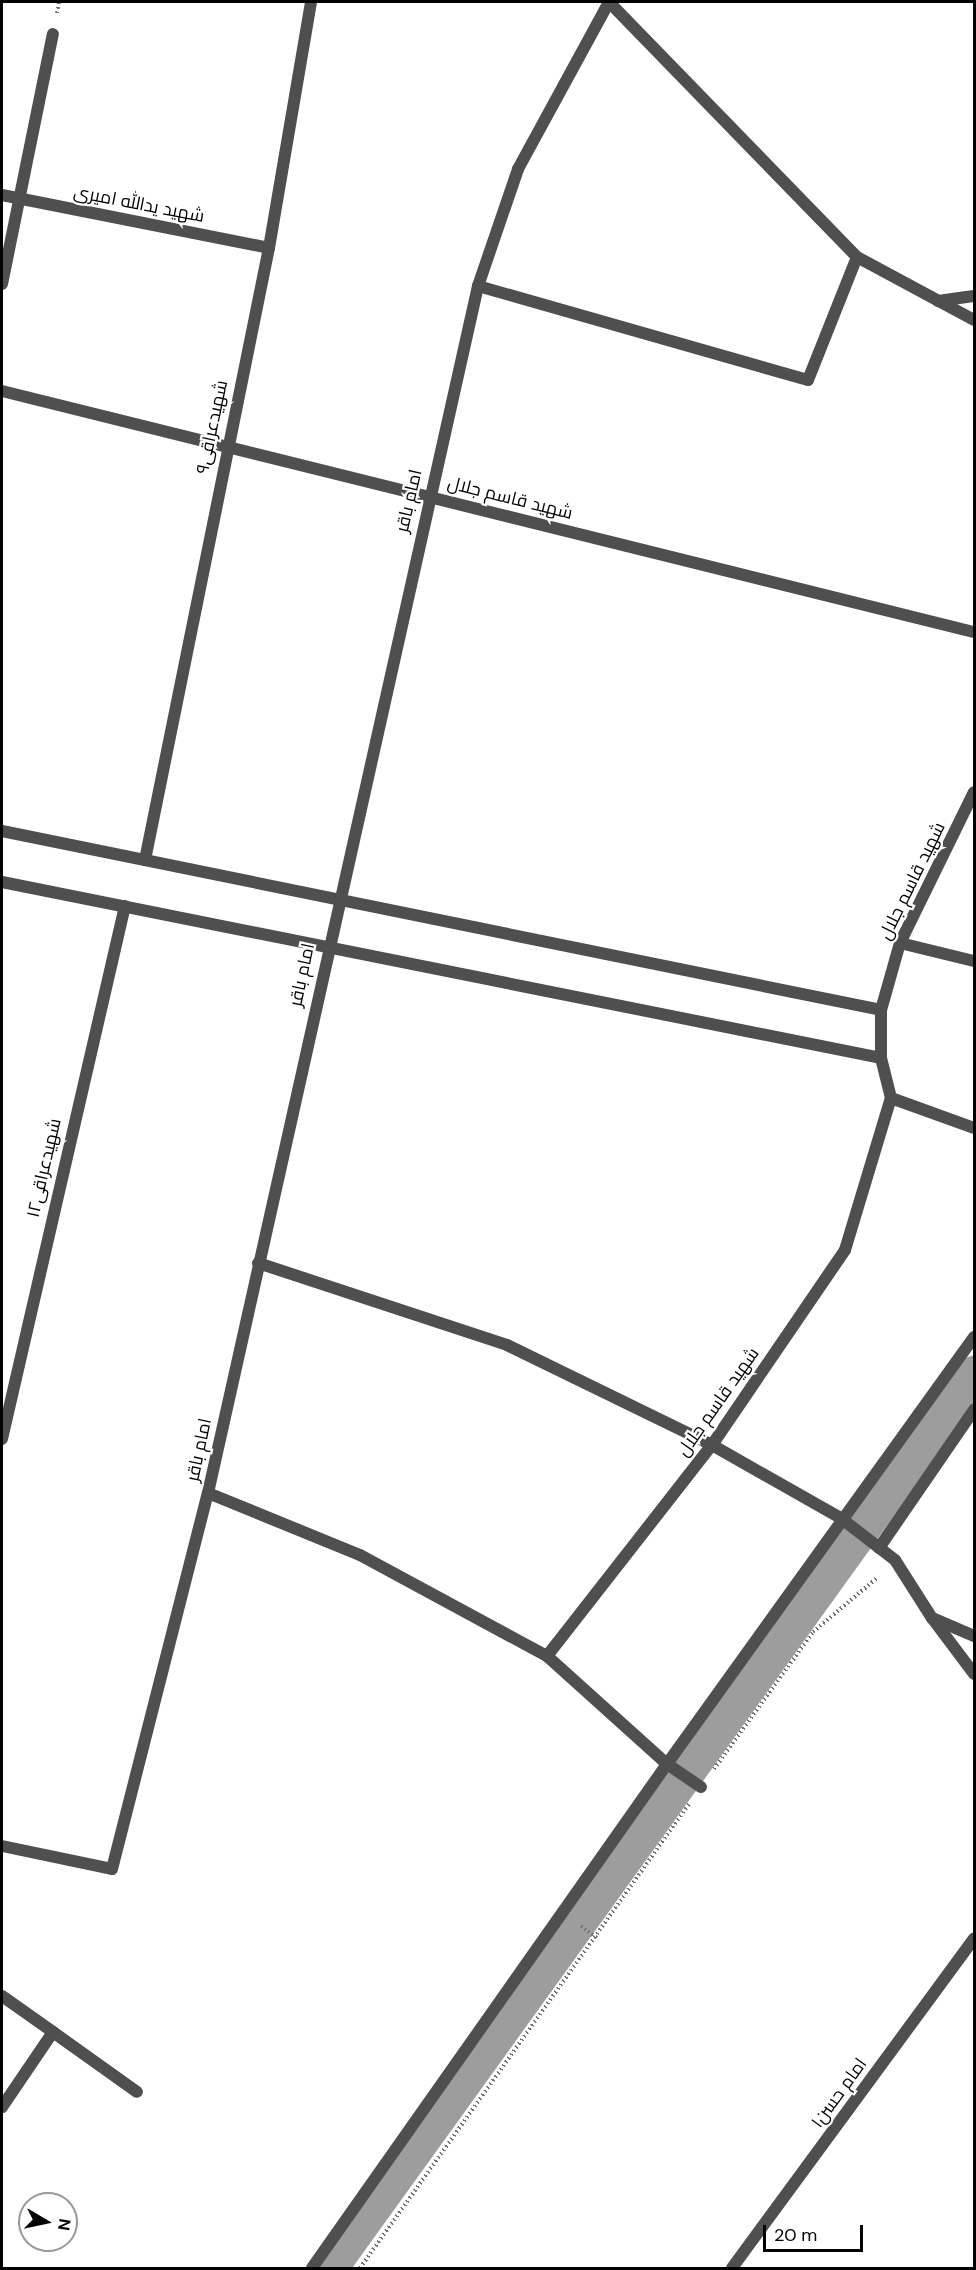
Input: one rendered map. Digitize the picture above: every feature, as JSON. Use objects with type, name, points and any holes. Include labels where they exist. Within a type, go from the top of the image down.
[{"type":"street","name":"شهیدعراقی۹","points":[[145,860],[226,446],[269,248],[311,2]]},
{"type":"street","points":[[610,3],[857,256],[975,320]]},
{"type":"street","name":"امام باقر","points":[[2,1846],[112,1869],[208,1493],[337,899],[478,286],[518,169],[610,3]]},
{"type":"street","points":[[2,284],[22,200],[53,34]]},
{"type":"street","name":"شهید یدالله امیری","points":[[2,195],[269,248]]},
{"type":"street","points":[[478,286],[808,380],[857,256]]},
{"type":"street","points":[[938,300],[975,296]]},
{"type":"street","name":"شهید قاسم جلال","points":[[2,392],[975,632]]},
{"type":"street","name":"شهید قاسم جلال","points":[[547,1656],[712,1445],[845,1250],[891,1098],[881,1058],[881,1010],[900,943],[975,792]]},
{"type":"street","points":[[2,831],[881,1010]]},
{"type":"street","points":[[2,882],[881,1058]]},
{"type":"street","name":"شهیدعراقی۱۲","points":[[2,1439],[125,906]]},
{"type":"street","points":[[900,943],[975,961]]},
{"type":"street","points":[[891,1098],[975,1128]]},
{"type":"street","points":[[258,1263],[507,1345],[712,1445],[846,1522],[895,1560],[933,1618],[975,1674]]},
{"type":"street","points":[[312,2268],[846,1522],[975,1337]]},
{"type":"street","points":[[875,1545],[975,1410]]},
{"type":"street","points":[[208,1493],[360,1555],[547,1656],[671,1766],[697,1784]]},
{"type":"street","points":[[933,1618],[975,1636]]},
{"type":"street","name":"امام حسن۱","points":[[732,2268],[975,1938]]},
{"type":"street","points":[[2,1996],[137,2092]]},
{"type":"street","points":[[2,2107],[53,2032]]},
{"type":"path","points":[[360,2268],[597,1938],[697,1784],[813,1632],[895,1560]]},
{"type":"path","points":[[588,1932],[597,1938]]},
{"type":"waterway","points":[[330,2268],[974,1374]]}]
